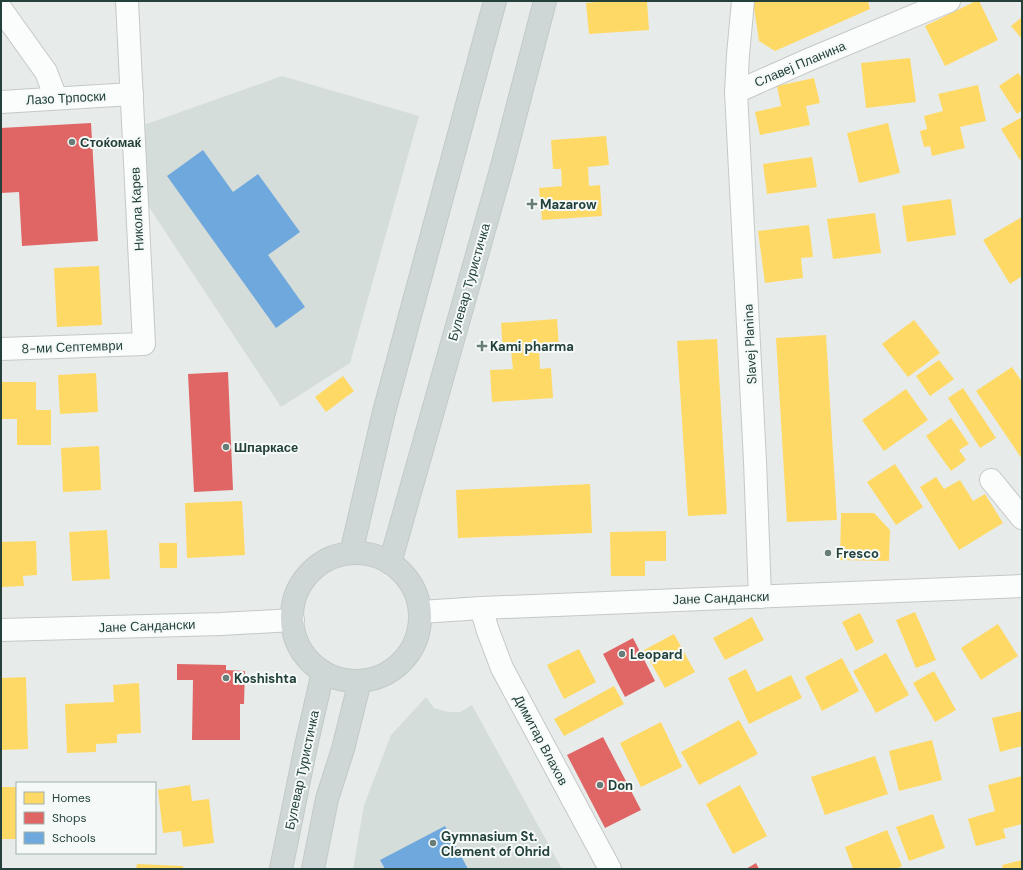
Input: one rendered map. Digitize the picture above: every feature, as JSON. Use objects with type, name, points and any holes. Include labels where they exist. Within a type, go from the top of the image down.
[{"type":"main road","points":[[351,553],[384,412],[495,1]]},
{"type":"main road","name":"Булевар Туристичка","points":[[390,563],[501,170],[545,1]]},
{"type":"main road","points":[[362,552],[386,560],[390,563],[406,575],[418,598],[421,612],[421,623],[414,647],[399,667],[376,679],[351,682],[327,675],[307,659],[294,637],[292,612],[299,587],[314,567],[337,555],[362,552]]},
{"type":"main road","name":"Булевар Туристичка","points":[[281,869],[323,672]]},
{"type":"main road","points":[[313,869],[327,799],[343,749],[360,681]]},
{"type":"street","name":"Никола Карев","points":[[127,1],[144,344]]},
{"type":"street","name":"Славеј Планина","points":[[743,1],[736,92],[949,1]]},
{"type":"street","points":[[1,9],[46,72],[56,98]]},
{"type":"street","name":"Slavej Planina","points":[[736,92],[760,596]]},
{"type":"street","name":"Лазо Трпоски","points":[[1,102],[132,94]]},
{"type":"street","name":"8-ми Септември","points":[[1,349],[144,344]]},
{"type":"street","points":[[991,480],[1022,518]]},
{"type":"street","name":"Јане Сандански","points":[[421,612],[481,608],[1022,586]]},
{"type":"street","name":"Димитар Влахов","points":[[481,608],[502,668],[610,869]]},
{"type":"street","name":"Јане Сандански","points":[[1,630],[220,624],[293,620]]},
{"type":"shaded area","points":[[282,76],[419,116],[350,363],[281,407],[137,189],[135,128]]},
{"type":"shaded area","points":[[426,697],[434,708],[448,712],[460,712],[472,705],[562,869],[353,869],[364,805],[391,735]]},
{"type":"building: Homes","points":[[607,1],[647,1],[649,30],[589,34],[586,3]]},
{"type":"building: Homes","points":[[753,1],[868,1],[870,9],[775,51],[759,41]]},
{"type":"building: Homes","points":[[976,1],[979,1],[998,40],[945,66],[925,26]]},
{"type":"building: Homes","points":[[1022,17],[1022,39],[1011,26]]},
{"type":"building: Homes","points":[[910,58],[916,102],[866,108],[861,63]]},
{"type":"building: Homes","points":[[1018,73],[1022,78],[1022,110],[1017,114],[999,86]]},
{"type":"building: Homes","points":[[814,78],[820,103],[806,106],[810,125],[760,135],[755,112],[781,106],[777,86]]},
{"type":"building: Homes","points":[[978,85],[986,121],[960,127],[965,148],[932,156],[930,146],[924,147],[920,131],[927,129],[924,116],[943,111],[938,94]]},
{"type":"building: Homes","points":[[1022,117],[1022,158],[1020,160],[1001,129]]},
{"type":"building: Homes","points":[[888,123],[900,173],[859,183],[847,133]]},
{"type":"building: Homes","points":[[606,136],[609,165],[588,167],[589,186],[600,185],[602,216],[542,220],[539,188],[562,186],[561,169],[553,169],[551,140]]},
{"type":"building: Homes","points":[[812,157],[817,187],[767,194],[763,164]]},
{"type":"building: Homes","points":[[951,199],[956,235],[907,242],[902,206]]},
{"type":"building: Homes","points":[[875,213],[881,253],[833,259],[827,219]]},
{"type":"building: Homes","points":[[1022,217],[1022,276],[1010,284],[983,240]]},
{"type":"building: Homes","points":[[809,225],[813,257],[801,258],[803,278],[765,283],[758,231]]},
{"type":"building: Homes","points":[[99,266],[102,325],[57,327],[54,268]]},
{"type":"building: Homes","points":[[557,319],[559,348],[539,349],[540,369],[551,368],[553,398],[492,402],[490,370],[513,369],[511,351],[503,352],[501,323]]},
{"type":"building: Homes","points":[[914,320],[940,353],[908,377],[882,344]]},
{"type":"building: Homes","points":[[826,335],[837,520],[787,522],[776,338]]},
{"type":"building: Homes","points":[[717,339],[727,514],[688,516],[677,341]]},
{"type":"building: Homes","points":[[939,360],[954,379],[930,396],[916,376]]},
{"type":"building: Homes","points":[[1012,367],[1022,382],[1022,459],[976,391]]},
{"type":"building: Homes","points":[[96,373],[98,412],[60,414],[58,375]]},
{"type":"building: Homes","points":[[343,376],[354,391],[326,412],[315,397]]},
{"type":"building: Homes","points":[[1,382],[36,382],[36,410],[51,410],[51,445],[17,445],[17,419],[1,419]]},
{"type":"building: Homes","points":[[963,388],[996,438],[980,448],[948,398]]},
{"type":"building: Homes","points":[[906,389],[928,420],[884,451],[862,420]]},
{"type":"building: Homes","points":[[951,418],[969,444],[959,450],[966,460],[951,471],[926,436]]},
{"type":"building: Homes","points":[[99,446],[101,490],[63,492],[61,448]]},
{"type":"building: Homes","points":[[895,464],[923,507],[896,525],[867,482]]},
{"type":"building: Homes","points":[[936,477],[944,489],[960,480],[973,501],[985,494],[1003,523],[959,550],[920,487]]},
{"type":"building: Homes","points":[[590,484],[592,533],[458,538],[456,490]]},
{"type":"building: Homes","points":[[242,501],[245,555],[187,558],[185,503]]},
{"type":"building: Homes","points":[[841,513],[874,513],[890,530],[889,561],[840,560]]},
{"type":"building: Homes","points":[[107,530],[110,579],[72,581],[69,532]]},
{"type":"building: Homes","points":[[666,531],[666,561],[645,561],[645,576],[611,576],[610,532]]},
{"type":"building: Homes","points":[[36,541],[37,575],[23,576],[24,586],[1,587],[1,542]]},
{"type":"building: Homes","points":[[159,543],[177,543],[177,568],[160,568]]},
{"type":"building: Homes","points":[[915,612],[936,660],[916,668],[896,620]]},
{"type":"building: Homes","points":[[860,613],[874,642],[856,651],[842,622]]},
{"type":"building: Homes","points":[[752,617],[764,640],[725,660],[713,638]]},
{"type":"building: Homes","points":[[998,624],[1018,656],[981,680],[961,648]]},
{"type":"building: Homes","points":[[674,634],[695,672],[665,688],[644,650]]},
{"type":"building: Homes","points":[[579,649],[596,682],[564,699],[547,665]]},
{"type":"building: Homes","points":[[886,653],[909,695],[876,713],[853,671]]},
{"type":"building: Homes","points":[[842,658],[859,691],[822,711],[805,677]]},
{"type":"building: Homes","points":[[746,669],[757,692],[791,675],[802,698],[749,724],[728,678]]},
{"type":"building: Homes","points":[[934,671],[956,710],[935,722],[913,683]]},
{"type":"building: Homes","points":[[26,677],[28,749],[1,750],[1,678]]},
{"type":"building: Homes","points":[[139,683],[141,733],[117,734],[117,743],[96,744],[96,752],[67,753],[65,704],[114,702],[113,685]]},
{"type":"building: Homes","points":[[614,686],[624,704],[564,736],[554,719]]},
{"type":"building: Homes","points":[[1022,711],[1022,746],[1000,752],[992,718]]},
{"type":"building: Homes","points":[[739,720],[758,754],[699,785],[681,752]]},
{"type":"building: Homes","points":[[661,722],[682,767],[641,787],[620,743]]},
{"type":"building: Homes","points":[[932,740],[942,780],[899,791],[889,751]]},
{"type":"building: Homes","points":[[875,756],[888,794],[825,815],[811,777]]},
{"type":"building: Homes","points":[[1022,776],[1022,824],[1003,829],[1006,838],[976,846],[968,819],[995,811],[988,785]]},
{"type":"building: Homes","points":[[190,785],[192,801],[209,799],[214,843],[183,847],[181,831],[163,833],[158,790]]},
{"type":"building: Homes","points":[[740,785],[767,836],[733,854],[706,804]]},
{"type":"building: Homes","points":[[1,787],[16,787],[16,839],[1,839]]},
{"type":"building: Homes","points":[[933,814],[945,848],[909,861],[896,827]]},
{"type":"building: Homes","points":[[887,830],[902,866],[896,869],[853,869],[845,847]]},
{"type":"building: Homes","points":[[1022,860],[1022,869],[1003,869],[1002,865]]},
{"type":"building: Homes","points":[[137,864],[183,866],[183,869],[136,869]]},
{"type":"building: Shops","points":[[91,123],[98,241],[22,246],[19,192],[1,193],[1,128]]},
{"type":"building: Shops","points":[[228,372],[233,490],[194,492],[188,374]]},
{"type":"building: Shops","points":[[633,638],[655,681],[625,697],[603,654]]},
{"type":"building: Shops","points":[[177,664],[226,665],[226,670],[245,671],[244,704],[240,704],[240,740],[192,740],[193,680],[177,680]]},
{"type":"building: Shops","points":[[603,737],[641,810],[605,828],[567,755]]},
{"type":"building: Shops","points":[[756,863],[759,869],[746,869]]},
{"type":"building: Schools","points":[[203,150],[233,192],[258,174],[300,232],[268,255],[305,307],[276,328],[167,176]]},
{"type":"building: Schools","name":"Gymnasium St. Clement of Ohrid","points":[[445,826],[468,869],[385,869],[380,860]]},
{"type":"place","name":"Стоќомаќ","points":[[72,142]]},
{"type":"place","name":"Mazarow","points":[[532,204]]},
{"type":"place","name":"Kami pharma","points":[[482,346]]},
{"type":"place","name":"Шпаркасе","points":[[226,447]]},
{"type":"place","name":"Fresco","points":[[828,553]]},
{"type":"place","name":"Leopard","points":[[622,654]]},
{"type":"place","name":"Koshishta","points":[[226,678]]},
{"type":"place","name":"Don","points":[[600,785]]},
{"type":"place","name":"Gymnasium St. Clement of Ohrid","points":[[433,843]]}]
